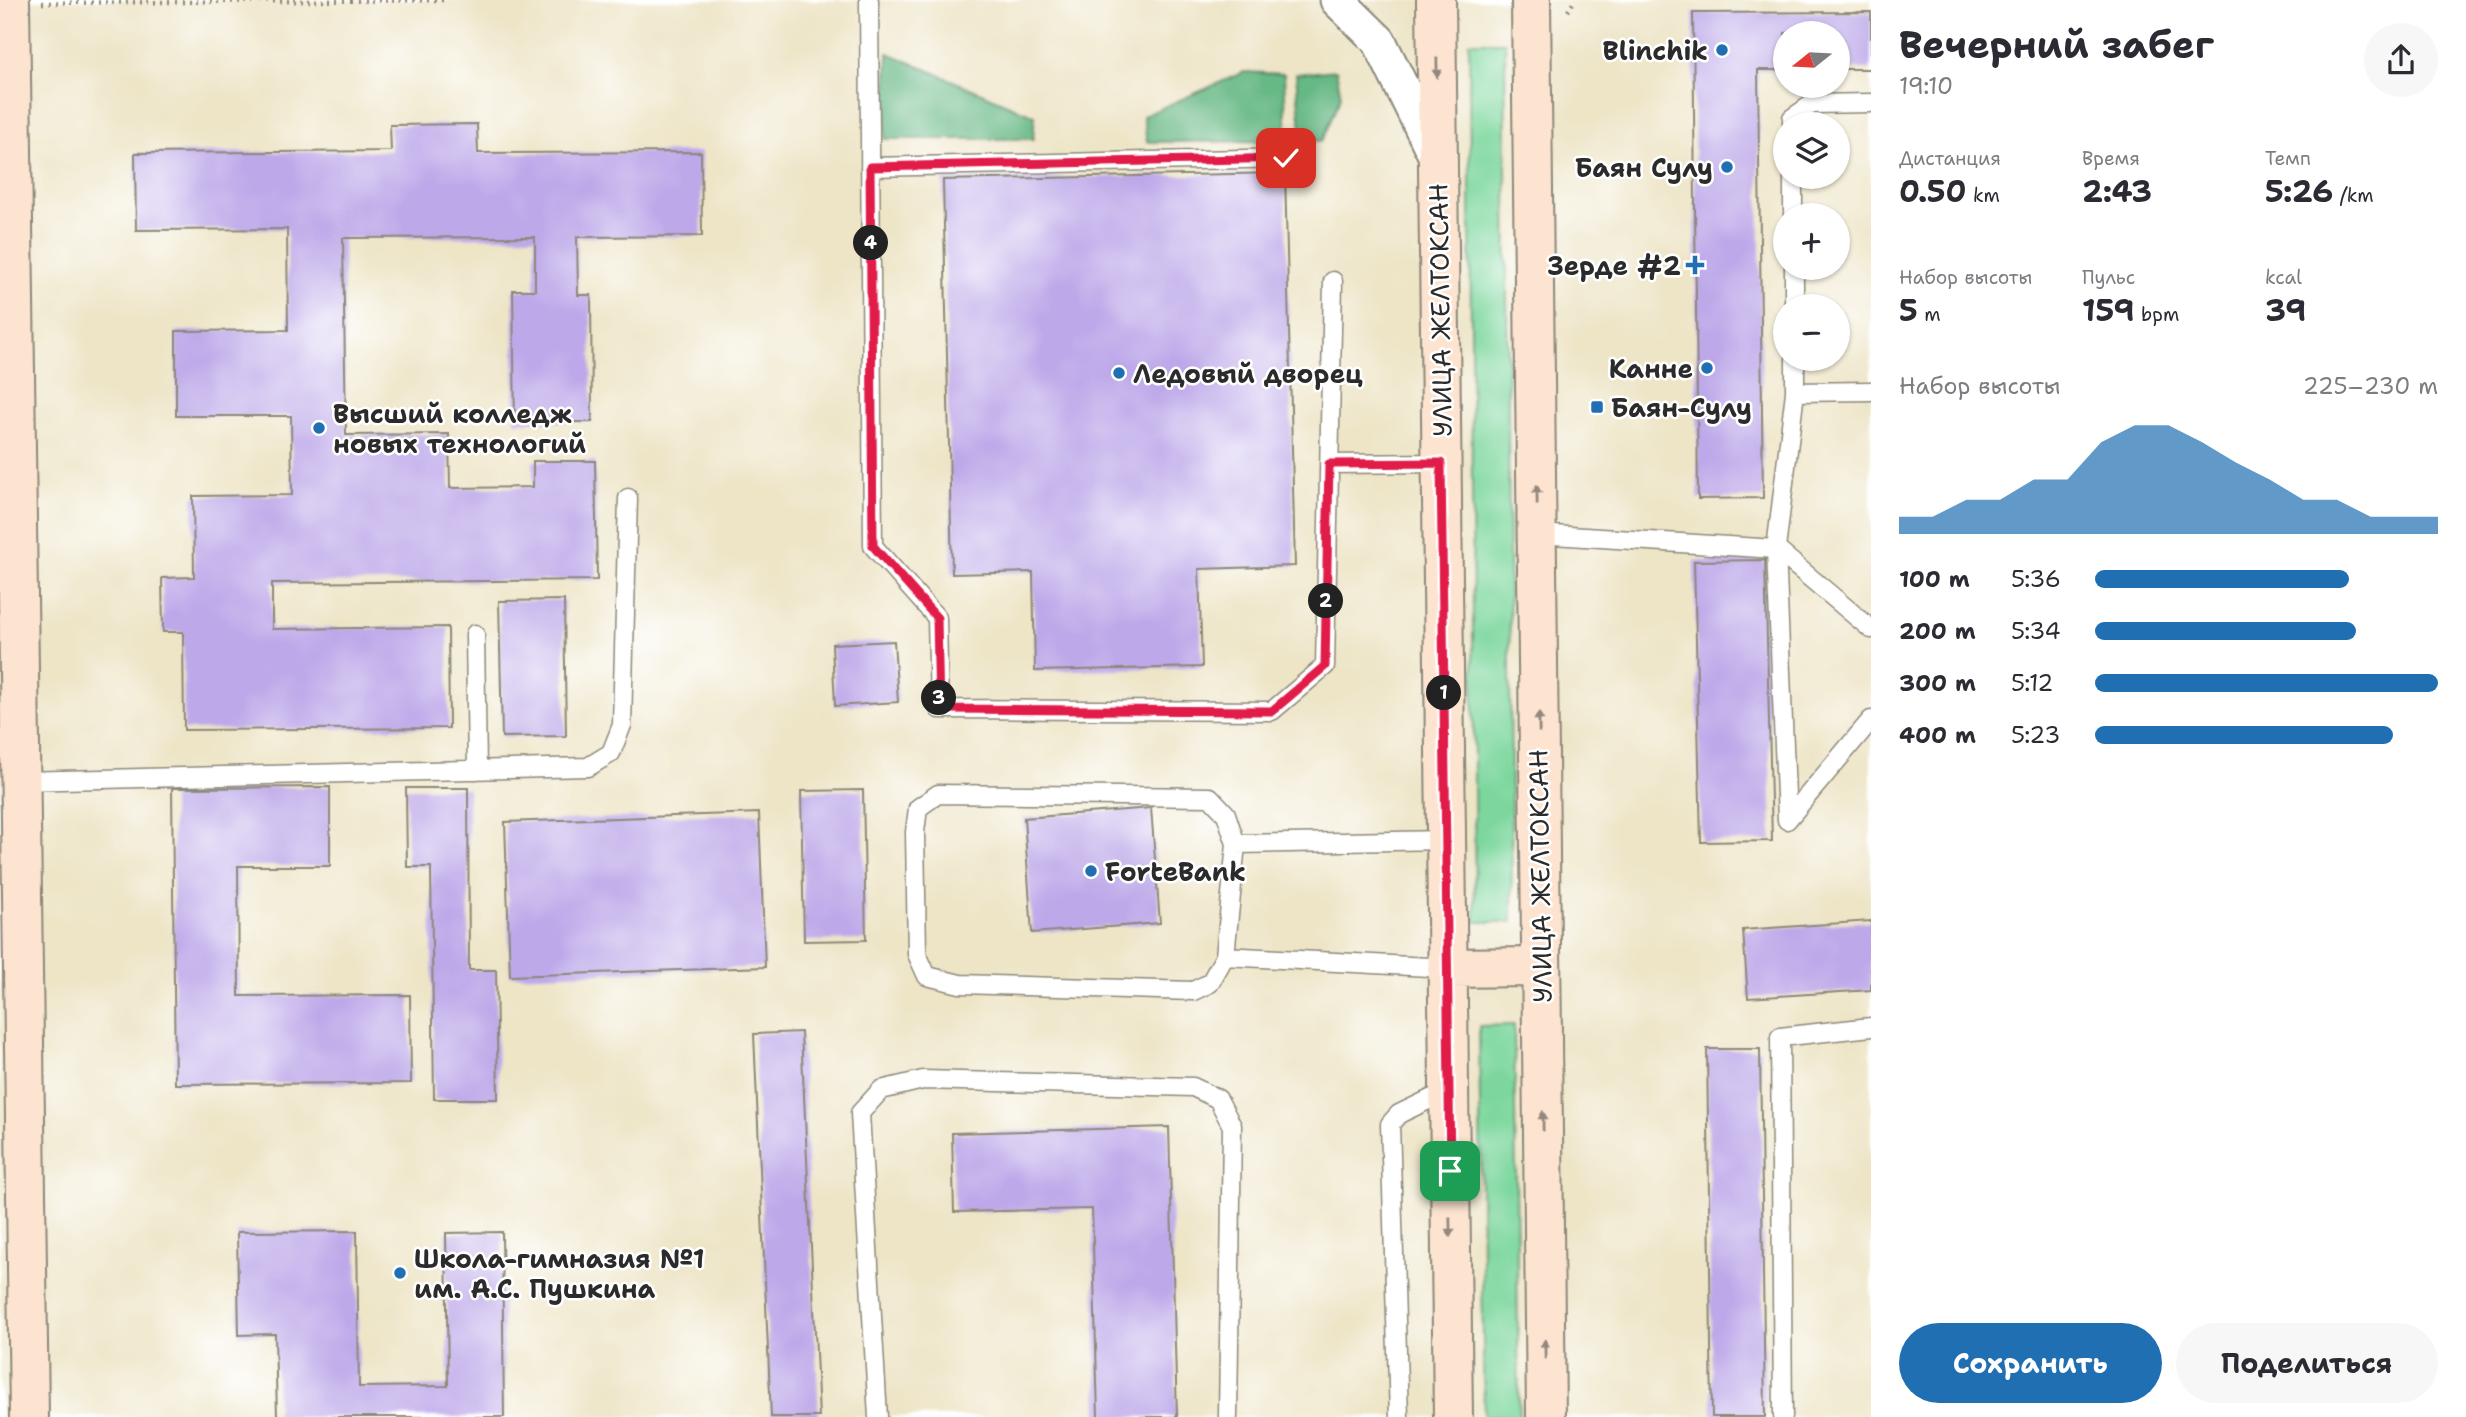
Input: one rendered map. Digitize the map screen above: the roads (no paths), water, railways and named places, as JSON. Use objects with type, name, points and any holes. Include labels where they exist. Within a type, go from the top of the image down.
[{"type":"main road","name":"УЛИЦА ЖЕЛТОКСАН","points":[[1436,0],[1452,1417]]},
{"type":"main road","name":"УЛИЦА ЖЕЛТОКСАН","points":[[1531,0],[1546,1417]]},
{"type":"main road","points":[[26,2],[7,262],[10,691],[29,1417]]},
{"type":"main road","points":[[1447,968],[1541,967]]},
{"type":"street","points":[[1337,0],[1379,41],[1438,161]]},
{"type":"lane","points":[[869,0],[873,546],[937,618],[939,709],[1272,711],[1325,666],[1333,281]]},
{"type":"lane","points":[[1801,112],[1812,104],[1871,103]]},
{"type":"lane","points":[[870,167],[1286,158]]},
{"type":"lane","points":[[1795,371],[1795,393],[1776,549],[1787,820],[1871,720]]},
{"type":"lane","points":[[1795,393],[1871,391]]},
{"type":"lane","points":[[1329,464],[1441,463]]},
{"type":"lane","points":[[14,803],[477,770],[588,767],[611,753],[622,725],[628,498]]},
{"type":"lane","points":[[1537,534],[1776,549],[1871,629]]},
{"type":"lane","points":[[475,634],[477,770]]},
{"type":"lane","points":[[938,794],[1210,797],[1226,814],[1236,844],[1226,956],[1210,983],[1193,991],[960,984],[927,976],[917,954],[915,832],[918,808],[938,794]]},
{"type":"lane","points":[[1236,844],[1446,840]]},
{"type":"lane","points":[[1226,956],[1447,968]]},
{"type":"lane","points":[[1783,1417],[1780,1037],[1871,1027]]},
{"type":"lane","points":[[878,1417],[860,1112],[881,1090],[923,1080],[1193,1087],[1218,1099],[1232,1126],[1228,1417]]},
{"type":"lane","points":[[1399,1417],[1390,1124],[1399,1114],[1448,1090]]},
{"type":"place","name":"Blinchik","points":[[1722,50]]},
{"type":"place","name":"Баян Сулу","points":[[1727,167]]},
{"type":"place","name":"Зерде #2","points":[[1695,265]]},
{"type":"place","name":"Канне","points":[[1707,368]]},
{"type":"place","name":"Ледовый дворец","points":[[1119,373]]},
{"type":"place","name":"Баян-Сулу","points":[[1597,407]]},
{"type":"place","name":"Высший колледж новых технологий","points":[[319,428]]},
{"type":"place","name":"ForteBank","points":[[1091,871]]},
{"type":"place","name":"Школа-гимназия №1 им. А.С. Пушкина","points":[[400,1273]]}]
